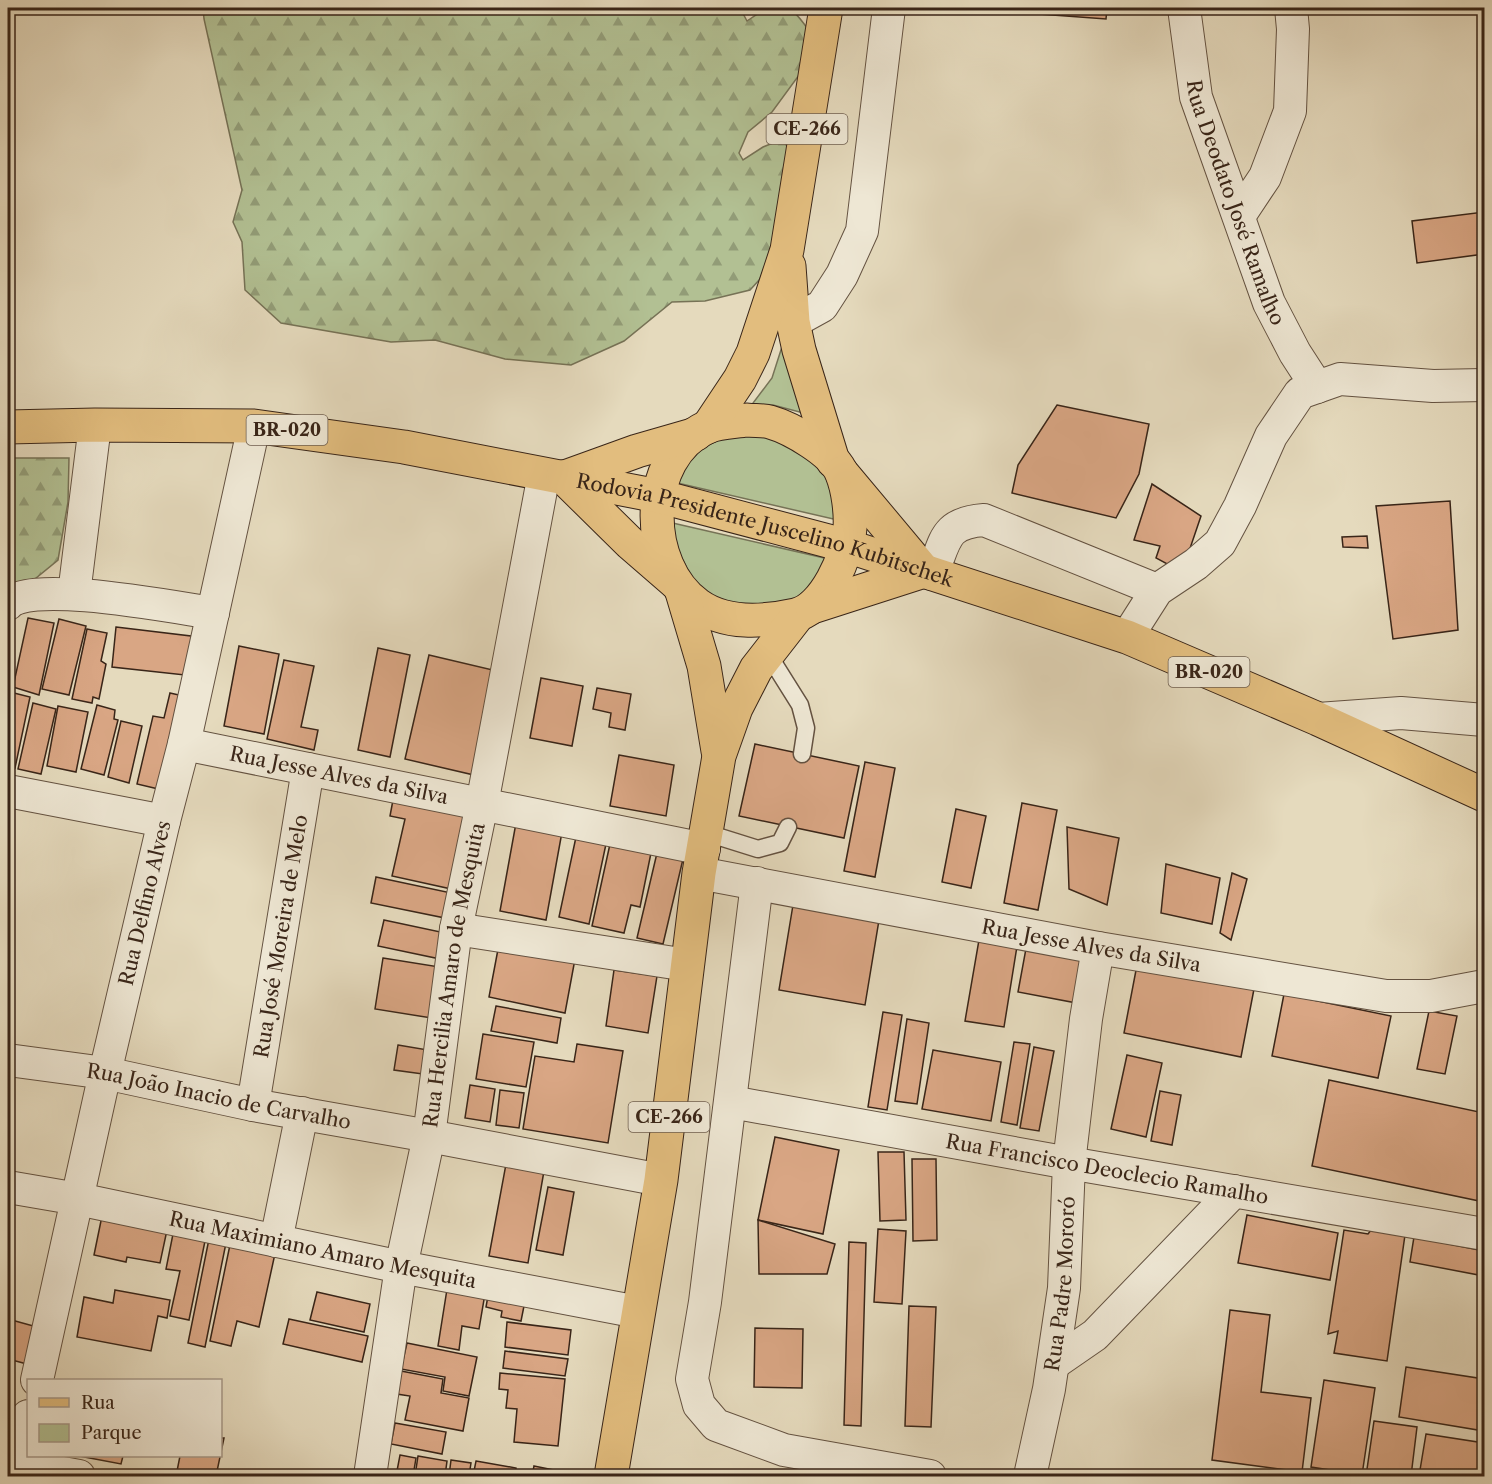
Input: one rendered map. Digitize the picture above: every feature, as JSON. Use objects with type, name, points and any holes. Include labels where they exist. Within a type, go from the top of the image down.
[{"type":"main road","name":"CE-266","points":[[702,430],[740,379],[753,353],[787,249],[826,8]]},
{"type":"main road","name":"CE-266","points":[[787,249],[793,322],[799,350],[837,467]]},
{"type":"main road","points":[[747,420],[769,422],[807,440],[837,467],[928,573],[805,611],[753,621],[730,618],[699,606],[553,475],[702,430],[747,420]]},
{"type":"main road","name":"Rodovia Presidente Juscelino Kubitschek","points":[[8,427],[254,426],[404,447],[658,496],[846,546],[1127,637],[1318,719],[1485,795]]},
{"type":"main road","points":[[679,587],[664,555],[657,528],[658,496],[663,479],[678,451],[702,430]]},
{"type":"main road","points":[[805,611],[820,599],[833,578],[850,529],[849,511],[837,467]]},
{"type":"main road","name":"CE-266","points":[[679,587],[704,666],[719,756]]},
{"type":"main road","name":"CE-266","points":[[611,1476],[661,1180],[687,964],[719,756],[735,708],[756,669],[805,611]]},
{"type":"street","points":[[793,322],[822,306],[842,275],[861,231],[889,8]]},
{"type":"street","name":"Rua Deodato José Ramalho","points":[[1184,8],[1196,97],[1269,303],[1295,353],[1317,387]]},
{"type":"street","points":[[1239,216],[1265,177],[1290,111],[1293,29],[1291,8]]},
{"type":"street","points":[[1127,637],[1157,590],[1196,564],[1220,543],[1240,506],[1271,436],[1300,393],[1340,379],[1433,386],[1485,386]]},
{"type":"street","points":[[74,594],[95,425]]},
{"type":"street","name":"Rua Delfino Alves","points":[[37,1379],[105,1073],[184,744],[254,426]]},
{"type":"street","name":"Rua Hercilia Amaro de Mesquita","points":[[370,1476],[401,1267],[429,1136],[456,929],[553,475]]},
{"type":"street","points":[[928,573],[950,531],[958,524],[984,520],[1157,590]]},
{"type":"street","points":[[8,604],[30,594],[74,594],[213,613]]},
{"type":"street","points":[[1318,719],[1401,713],[1485,720]]},
{"type":"street","name":"Rua Jesse Alves da Silva","points":[[184,744],[482,804],[703,852],[757,883],[1098,948],[1386,996],[1431,996],[1485,986]]},
{"type":"street","name":"Rua José Moreira de Melo","points":[[253,1105],[308,769]]},
{"type":"street","points":[[8,791],[164,820]]},
{"type":"street","points":[[757,883],[705,1302],[692,1379],[699,1405],[716,1425],[741,1435],[783,1463],[930,1476]]},
{"type":"street","points":[[456,929],[687,964]]},
{"type":"street","name":"Rua Padre Mororó","points":[[1030,1476],[1053,1364],[1065,1288],[1069,1163],[1083,1041],[1098,948]]},
{"type":"street","name":"Rua João Inacio de Carvalho","points":[[8,1060],[105,1073],[253,1105],[661,1180]]},
{"type":"street","name":"Rua Francisco Deoclecio Ramalho","points":[[731,1102],[1069,1163],[1485,1234]]},
{"type":"street","points":[[276,1241],[302,1113]]},
{"type":"street","name":"Rua Maximiano Amaro Mesquita","points":[[8,1187],[78,1199],[401,1267],[638,1312]]},
{"type":"street","points":[[1053,1364],[1095,1335],[1234,1191]]},
{"type":"street","points":[[27,1419],[13,1468],[79,1476]]},
{"type":"lane","points":[[768,654],[800,705],[806,728],[802,754]]},
{"type":"lane","points":[[703,852],[758,849],[780,843],[788,827]]},
{"type":"green space","points":[[773,7],[785,7],[796,14],[810,31],[805,67],[772,112],[748,132],[739,153],[743,160],[763,147],[783,139],[791,154],[772,247],[760,279],[750,290],[705,301],[672,302],[624,341],[571,365],[505,359],[435,340],[391,342],[281,323],[245,290],[242,242],[233,222],[242,190],[203,8],[740,8],[747,21],[762,11]]},
{"type":"green space","points":[[788,328],[811,415],[773,405],[750,407],[772,378]]},
{"type":"green space","points":[[733,434],[773,434],[822,465],[842,521],[673,482],[698,452]]},
{"type":"green space","points":[[8,458],[69,458],[68,502],[58,560],[8,601]]},
{"type":"green space","points":[[664,521],[833,560],[823,576],[792,601],[753,610],[698,591]]},
{"type":"building","points":[[1027,8],[1107,8],[1106,19],[1026,13]]},
{"type":"building","points":[[1484,212],[1484,254],[1417,263],[1412,221]]},
{"type":"building","points":[[1057,405],[1149,424],[1139,474],[1116,518],[1012,493],[1018,465]]},
{"type":"building","points":[[1152,484],[1201,516],[1182,572],[1156,558],[1160,546],[1134,540]]},
{"type":"building","points":[[1450,501],[1458,630],[1393,639],[1376,506]]},
{"type":"building","points":[[1367,536],[1368,548],[1343,547],[1342,537]]},
{"type":"building","points":[[28,618],[54,623],[39,695],[13,687]]},
{"type":"building","points":[[59,619],[86,626],[69,695],[42,689]]},
{"type":"building","points":[[116,627],[199,637],[194,676],[112,667]]},
{"type":"building","points":[[87,629],[107,633],[101,661],[106,664],[99,699],[93,697],[92,703],[72,699]]},
{"type":"building","points":[[239,646],[279,654],[264,734],[224,726]]},
{"type":"building","points":[[378,648],[410,655],[390,757],[358,750]]},
{"type":"building","points":[[429,655],[497,671],[474,775],[405,759]]},
{"type":"building","points":[[284,660],[314,666],[301,727],[318,730],[314,750],[267,739]]},
{"type":"building","points":[[541,678],[583,686],[572,746],[530,738]]},
{"type":"building","points":[[597,688],[631,694],[625,730],[609,727],[611,713],[593,709]]},
{"type":"building","points":[[10,692],[30,697],[15,768],[8,766]]},
{"type":"building","points":[[170,693],[188,697],[167,791],[137,784],[153,716],[164,718]]},
{"type":"building","points":[[33,703],[56,709],[41,774],[18,769]]},
{"type":"building","points":[[97,705],[115,710],[114,719],[118,720],[104,775],[81,769]]},
{"type":"building","points":[[58,706],[88,712],[76,772],[47,766]]},
{"type":"building","points":[[121,721],[142,726],[129,783],[108,777]]},
{"type":"building","points":[[755,744],[859,766],[844,838],[739,816]]},
{"type":"building","points":[[619,755],[674,765],[666,816],[610,806]]},
{"type":"building","points":[[865,762],[895,768],[875,877],[844,871]]},
{"type":"building","points":[[393,800],[472,818],[456,890],[392,876],[405,819],[390,816]]},
{"type":"building","points":[[1022,803],[1057,810],[1038,910],[1004,903]]},
{"type":"building","points":[[956,809],[986,816],[971,888],[942,882]]},
{"type":"building","points":[[516,823],[562,832],[546,920],[500,911]]},
{"type":"building","points":[[1067,827],[1119,838],[1107,905],[1069,889]]},
{"type":"building","points":[[576,837],[606,844],[589,924],[559,917]]},
{"type":"building","points":[[610,844],[651,853],[640,907],[631,905],[624,933],[592,926]]},
{"type":"building","points":[[657,853],[683,859],[663,944],[637,938]]},
{"type":"building","points":[[1166,864],[1220,878],[1212,924],[1161,913]]},
{"type":"building","points":[[1232,873],[1247,879],[1231,940],[1220,933]]},
{"type":"building","points":[[376,877],[456,894],[450,919],[371,903]]},
{"type":"building","points":[[793,905],[879,920],[865,1005],[779,990]]},
{"type":"building","points":[[384,920],[450,934],[445,960],[378,946]]},
{"type":"building","points":[[980,934],[1018,940],[1004,1027],[965,1021]]},
{"type":"building","points":[[1027,943],[1091,954],[1082,1004],[1018,992]]},
{"type":"building","points":[[499,944],[575,959],[565,1013],[489,997]]},
{"type":"building","points":[[383,958],[446,968],[438,1019],[375,1009]]},
{"type":"building","points":[[1137,965],[1254,989],[1241,1057],[1124,1033]]},
{"type":"building","points":[[614,970],[657,976],[648,1033],[606,1026]]},
{"type":"building","points":[[1284,994],[1391,1016],[1378,1078],[1272,1056]]},
{"type":"building","points":[[496,1006],[561,1018],[557,1043],[491,1031]]},
{"type":"building","points":[[1429,1011],[1457,1016],[1445,1074],[1417,1069]]},
{"type":"building","points":[[883,1012],[902,1015],[887,1110],[868,1107]]},
{"type":"building","points":[[907,1019],[929,1023],[917,1104],[895,1101]]},
{"type":"building","points":[[483,1034],[534,1042],[526,1087],[476,1079]]},
{"type":"building","points":[[1014,1042],[1030,1044],[1017,1125],[1001,1122]]},
{"type":"building","points":[[577,1044],[623,1051],[608,1143],[523,1129],[535,1056],[574,1062]]},
{"type":"building","points":[[398,1045],[434,1051],[430,1075],[394,1070]]},
{"type":"building","points":[[1034,1047],[1054,1051],[1039,1131],[1020,1128]]},
{"type":"building","points":[[933,1050],[1001,1062],[991,1121],[922,1109]]},
{"type":"building","points":[[1127,1055],[1162,1063],[1146,1137],[1111,1129]]},
{"type":"building","points":[[1329,1080],[1484,1113],[1484,1202],[1312,1166]]},
{"type":"building","points":[[470,1085],[495,1089],[490,1122],[465,1118]]},
{"type":"building","points":[[500,1090],[524,1093],[519,1128],[496,1125]]},
{"type":"building","points":[[1160,1091],[1181,1095],[1172,1145],[1151,1141]]},
{"type":"building","points":[[775,1137],[839,1150],[823,1234],[758,1220]]},
{"type":"building","points":[[878,1152],[904,1152],[906,1220],[880,1221]]},
{"type":"building","points":[[912,1159],[936,1159],[937,1240],[913,1241]]},
{"type":"building","points":[[506,1164],[544,1171],[528,1263],[489,1256]]},
{"type":"building","points":[[548,1187],[574,1192],[563,1255],[536,1250]]},
{"type":"building","points":[[1247,1215],[1338,1233],[1330,1280],[1238,1263]]},
{"type":"building","points":[[102,1216],[167,1230],[160,1263],[127,1257],[126,1262],[94,1255]]},
{"type":"building","points":[[758,1220],[835,1244],[827,1274],[759,1274]]},
{"type":"building","points":[[1376,1224],[1406,1228],[1387,1361],[1334,1353],[1338,1331],[1328,1334],[1344,1230],[1368,1234]]},
{"type":"building","points":[[878,1229],[906,1231],[902,1304],[874,1302]]},
{"type":"building","points":[[173,1234],[205,1241],[189,1320],[170,1316],[180,1271],[166,1269]]},
{"type":"building","points":[[1414,1237],[1484,1251],[1484,1276],[1410,1262]]},
{"type":"building","points":[[209,1239],[226,1243],[205,1347],[188,1343]]},
{"type":"building","points":[[231,1240],[276,1249],[259,1327],[237,1321],[231,1346],[210,1341]]},
{"type":"building","points":[[849,1242],[866,1243],[861,1426],[844,1425]]},
{"type":"building","points":[[448,1283],[486,1288],[479,1329],[462,1326],[459,1350],[438,1346]]},
{"type":"building","points":[[115,1290],[170,1300],[167,1318],[158,1316],[151,1351],[77,1337],[84,1297],[113,1303]]},
{"type":"building","points":[[489,1290],[526,1296],[521,1321],[501,1317],[502,1311],[486,1307]]},
{"type":"building","points":[[317,1292],[370,1304],[364,1332],[310,1320]]},
{"type":"building","points":[[909,1306],[936,1307],[931,1427],[905,1426]]},
{"type":"building","points":[[1230,1310],[1270,1315],[1261,1392],[1311,1398],[1302,1472],[1212,1460]]},
{"type":"building","points":[[8,1319],[37,1327],[27,1364],[8,1359]]},
{"type":"building","points":[[289,1319],[368,1336],[362,1362],[283,1344]]},
{"type":"building","points":[[507,1322],[571,1330],[568,1355],[505,1347]]},
{"type":"building","points":[[755,1328],[803,1329],[802,1388],[754,1387]]},
{"type":"building","points":[[407,1343],[477,1357],[469,1396],[443,1391],[445,1377],[401,1369]]},
{"type":"building","points":[[505,1351],[568,1359],[565,1376],[503,1368]]},
{"type":"building","points":[[1406,1367],[1484,1379],[1484,1431],[1399,1417]]},
{"type":"building","points":[[401,1371],[443,1379],[441,1393],[469,1398],[463,1431],[405,1420],[410,1396],[397,1394]]},
{"type":"building","points":[[500,1373],[565,1379],[558,1446],[514,1442],[517,1409],[506,1408],[508,1390],[499,1389]]},
{"type":"building","points":[[1324,1380],[1375,1388],[1362,1475],[1311,1467]]},
{"type":"building","points":[[1374,1421],[1417,1427],[1411,1476],[1366,1476]]},
{"type":"building","points":[[395,1423],[446,1432],[442,1454],[391,1444]]},
{"type":"building","points":[[1426,1434],[1484,1443],[1484,1476],[1419,1476]]},
{"type":"building","points":[[400,1455],[416,1458],[413,1476],[396,1476]]},
{"type":"building","points":[[418,1456],[447,1461],[445,1476],[415,1476]]},
{"type":"building","points":[[84,1457],[123,1457],[121,1464]]},
{"type":"building","points":[[180,1457],[220,1457],[216,1476],[201,1476],[177,1471]]},
{"type":"building","points":[[451,1460],[471,1463],[469,1476],[449,1476]]},
{"type":"building","points":[[476,1461],[516,1468],[515,1476],[473,1476]]},
{"type":"building","points":[[534,1466],[559,1471],[557,1476],[532,1476]]},
{"type":"building","points":[[641,1472],[671,1476],[640,1476]]}]
